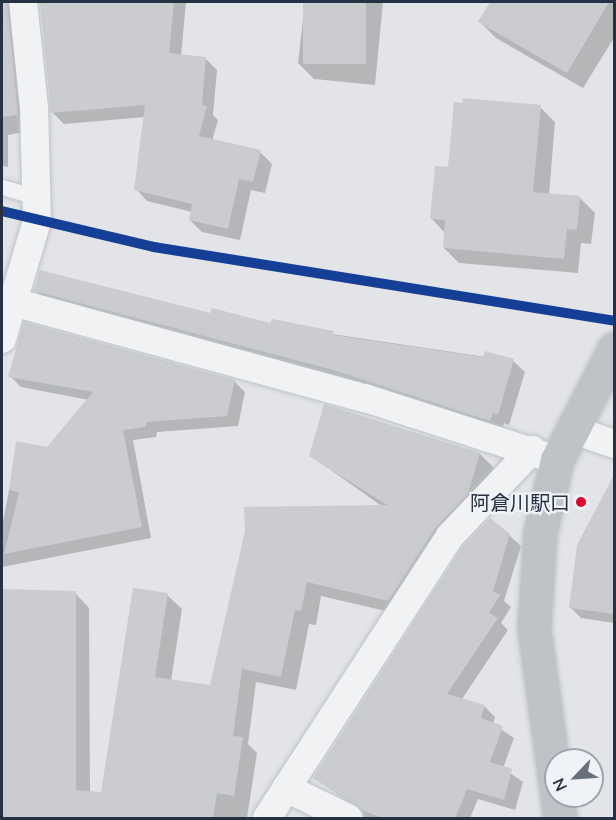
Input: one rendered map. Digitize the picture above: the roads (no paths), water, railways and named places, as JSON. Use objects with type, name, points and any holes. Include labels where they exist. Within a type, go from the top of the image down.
[{"type":"street","points":[[2,339],[7,301],[35,231],[37,197],[23,2]]},
{"type":"street","points":[[7,301],[364,398],[544,455]]},
{"type":"street","points":[[267,819],[450,536],[571,429],[615,349]]},
{"type":"street","points":[[571,429],[615,444]]},
{"type":"street","points":[[544,455],[534,627],[560,819]]},
{"type":"street","points":[[286,788],[348,819]]},
{"type":"lane","points":[[2,187],[37,197]]},
{"type":"place","name":"阿倉川駅口","points":[[581,502]]}]
